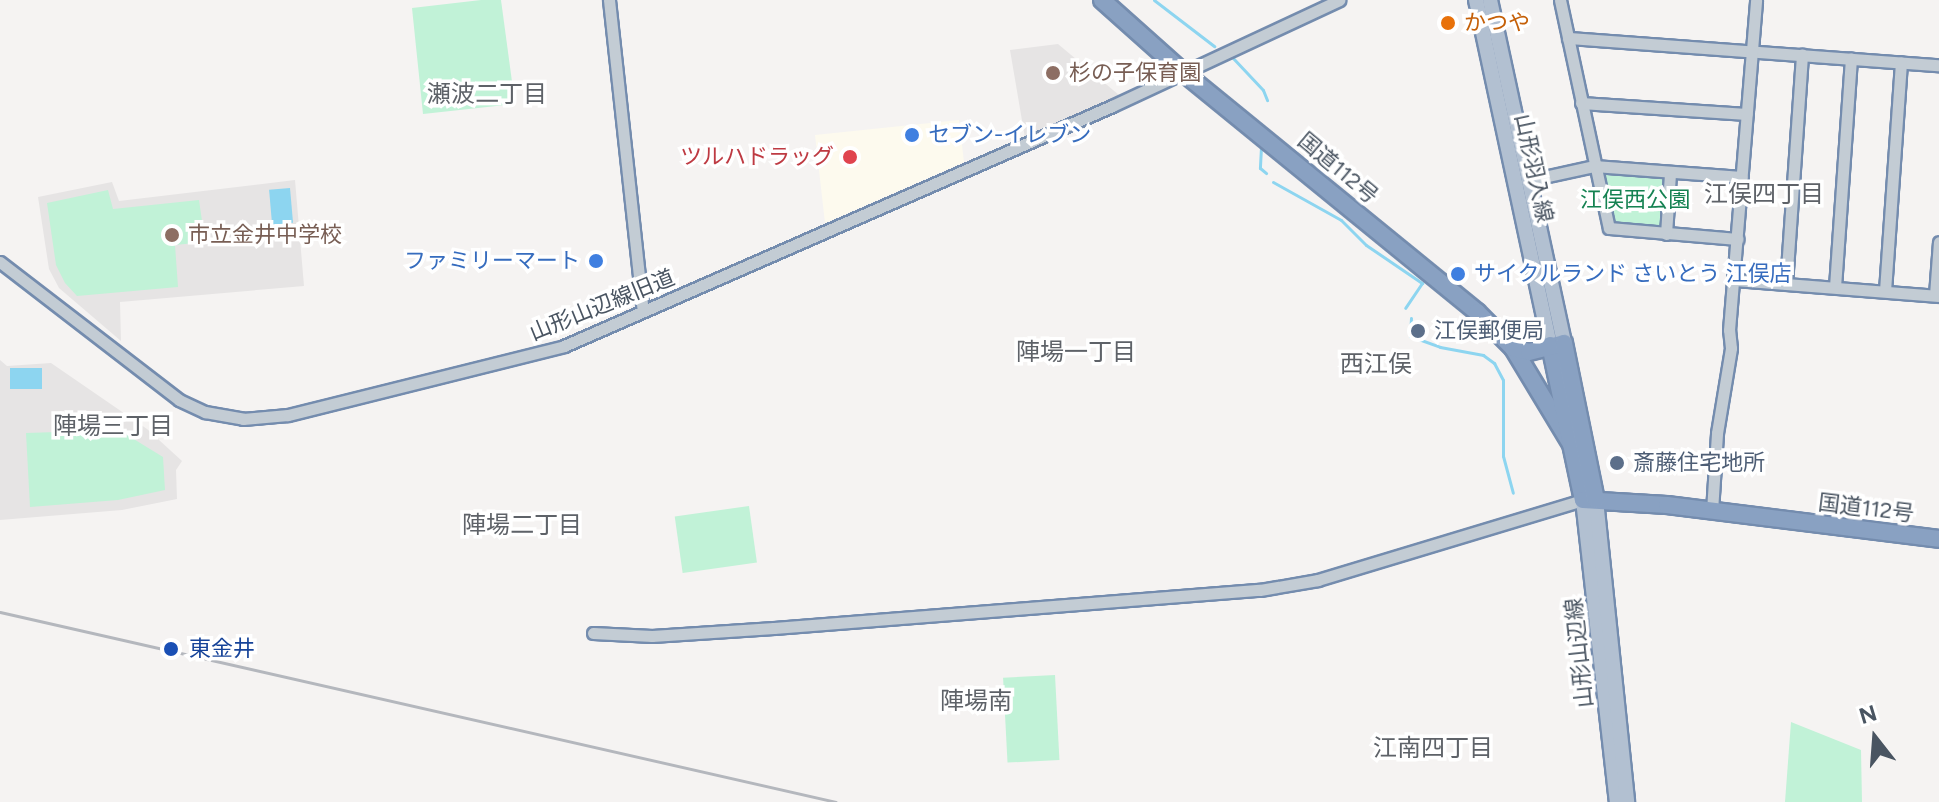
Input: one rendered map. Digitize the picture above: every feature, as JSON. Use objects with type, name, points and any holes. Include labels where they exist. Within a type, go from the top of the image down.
[{"type":"highway","name":"国道112号","points":[[1102,0],[1184,73],[1477,312],[1513,348],[1571,444]]},
{"type":"highway","points":[[1513,348],[1529,352],[1557,344]]},
{"type":"highway","points":[[1557,344],[1571,444],[1590,500]]},
{"type":"highway","points":[[1557,344],[1590,500]]},
{"type":"highway","name":"国道112号","points":[[1590,500],[1712,511],[1939,539]]},
{"type":"main road","name":"山形羽入線","points":[[1476,0],[1557,344]]},
{"type":"main road","name":"山形羽入線","points":[[1490,0],[1530,180],[1557,344]]},
{"type":"main road","name":"山形山辺線","points":[[1590,500],[1627,802]]},
{"type":"main road","name":"山形山辺線","points":[[1608,664],[1617,802]]},
{"type":"street","points":[[609,0],[643,311]]},
{"type":"street","name":"山形山辺線旧道","points":[[0,262],[179,400],[205,412],[243,419],[288,415],[564,346],[1184,73],[1339,0]]},
{"type":"street","points":[[1560,0],[1609,228],[1738,239]]},
{"type":"street","points":[[1712,511],[1717,433],[1731,348],[1756,0]]},
{"type":"street","points":[[1568,38],[1939,65]]},
{"type":"street","points":[[1786,284],[1802,55]]},
{"type":"street","points":[[1835,287],[1851,59]]},
{"type":"street","points":[[1885,291],[1901,63]]},
{"type":"street","points":[[1581,103],[1747,114]]},
{"type":"street","points":[[1530,180],[1594,166],[1742,177]]},
{"type":"street","points":[[1666,234],[1670,173]]},
{"type":"street","points":[[1734,280],[1937,296],[1939,242]]},
{"type":"street","points":[[593,633],[652,636],[1247,592],[1318,580],[1590,500]]},
{"type":"shaded area","name":"杉の子保育園","points":[[1058,44],[1119,95],[1025,138],[1010,50]]},
{"type":"shaded area","points":[[959,120],[964,162],[825,223],[815,135]]},
{"type":"shaded area","name":"市立金井中学校","points":[[295,180],[304,286],[120,302],[121,341],[59,288],[49,269],[38,197],[112,182],[119,201]]},
{"type":"shaded area","points":[[0,360],[7,366],[51,363],[147,429],[182,461],[176,470],[177,499],[122,510],[0,520]]},
{"type":"green space","points":[[501,0],[515,104],[423,114],[412,8]]},
{"type":"green space","name":"江俣西公園","points":[[1594,166],[1670,173],[1666,234],[1609,228]]},
{"type":"green space","points":[[108,190],[113,209],[199,200],[205,242],[175,245],[178,287],[77,296],[65,283],[56,265],[47,203]]},
{"type":"green space","points":[[119,430],[163,457],[165,490],[118,500],[30,507],[26,433]]},
{"type":"green space","points":[[749,506],[757,562],[683,573],[675,516]]},
{"type":"green space","points":[[1055,675],[1059,760],[1008,763],[1003,678]]},
{"type":"green space","points":[[1791,722],[1861,750],[1862,802],[1785,802]]},
{"type":"water","points":[[290,188],[293,223],[272,225],[269,190]]},
{"type":"water","points":[[10,368],[42,368],[42,389],[10,389]]},
{"type":"waterway","points":[[1154,0],[1214,46]]},
{"type":"waterway","points":[[1232,57],[1263,90],[1267,100]]},
{"type":"waterway","points":[[1261,147],[1260,168],[1266,173]]},
{"type":"waterway","points":[[1273,182],[1341,220],[1366,245],[1422,283],[1405,308]]},
{"type":"waterway","points":[[1411,318],[1410,336],[1440,347],[1483,355],[1494,363],[1503,380],[1503,456],[1513,493]]},
{"type":"railway","points":[[0,612],[836,802]]},
{"type":"place","name":"かつや","points":[[1448,23]]},
{"type":"place","name":"杉の子保育園","points":[[1053,73]]},
{"type":"place","name":"セブン-イレブン","points":[[912,135]]},
{"type":"place","name":"ツルハドラッグ","points":[[850,157]]},
{"type":"place","name":"市立金井中学校","points":[[172,235]]},
{"type":"place","name":"ファミリーマート","points":[[596,261]]},
{"type":"place","name":"サイクルランド さいとう 江俣店","points":[[1458,274]]},
{"type":"place","name":"江俣郵便局","points":[[1418,331]]},
{"type":"place","name":"斎藤住宅地所","points":[[1617,463]]},
{"type":"place","name":"東金井","points":[[171,649]]},
{"type":"district","name":"瀬波二丁目","points":[[487,94]]},
{"type":"district","name":"江俣四丁目","points":[[1764,194]]},
{"type":"district","name":"陣場一丁目","points":[[1076,352]]},
{"type":"district","name":"西江俣","points":[[1376,364]]},
{"type":"district","name":"陣場三丁目","points":[[113,426]]},
{"type":"district","name":"陣場二丁目","points":[[522,525]]},
{"type":"district","name":"陣場南","points":[[976,701]]},
{"type":"district","name":"江南四丁目","points":[[1433,748]]}]
